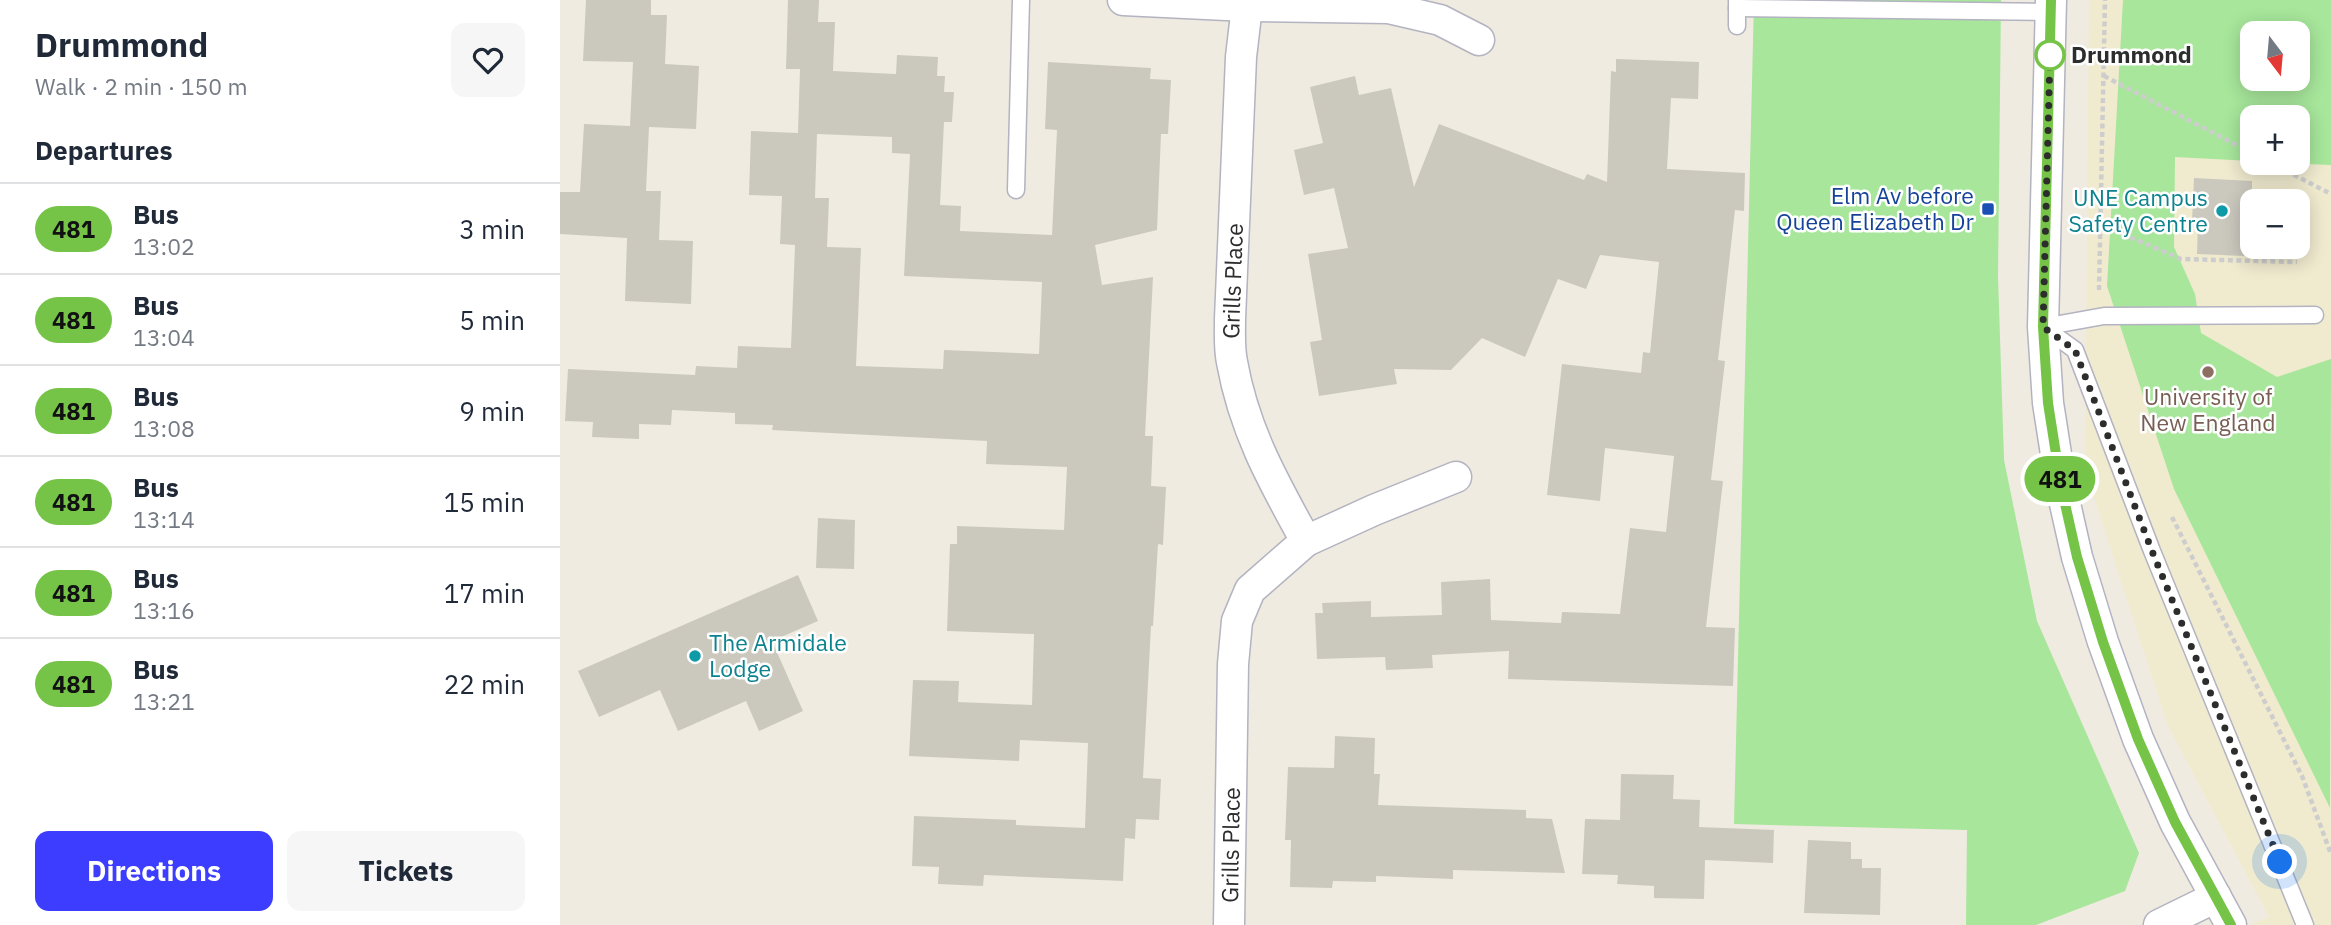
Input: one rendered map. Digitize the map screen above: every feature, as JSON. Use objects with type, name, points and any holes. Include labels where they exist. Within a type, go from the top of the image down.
[{"type":"street","points":[[1124,0],[1247,6],[1388,8],[1440,20],[1479,40]]},
{"type":"street","name":"Grills Place","points":[[1247,6],[1240,71],[1230,319],[1231,360],[1241,404],[1255,446],[1306,541]]},
{"type":"street","points":[[2051,6],[2043,327],[2048,403],[2061,486],[2081,569],[2103,642],[2138,739],[2175,822],[2231,925]]},
{"type":"street","name":"Grills Place","points":[[1230,925],[1233,678],[1237,621],[1250,590],[1306,541],[1456,477]]},
{"type":"street","points":[[2159,925],[2216,897]]},
{"type":"lane","points":[[1016,190],[1021,0]]},
{"type":"lane","points":[[1737,26],[1737,4],[2051,6]]},
{"type":"lane","points":[[2043,327],[2104,316],[2315,315]]},
{"type":"lane","points":[[2043,327],[2075,350],[2152,551],[2305,925]]},
{"type":"path","points":[[2100,294],[2097,282],[2105,0]]},
{"type":"path","points":[[2104,76],[2240,147]]},
{"type":"path","points":[[2294,175],[2331,194]]},
{"type":"path","points":[[2099,224],[2181,259],[2297,262]]},
{"type":"path","points":[[2170,513],[2302,776],[2331,854]]},
{"type":"shaded area","name":"University of New England","points":[[2089,0],[2331,0],[2331,925],[2249,925],[2269,917],[2168,726],[2085,470]]},
{"type":"green space","points":[[1754,0],[2001,0],[1998,277],[2004,460],[2037,621],[2139,853],[2125,891],[2036,925],[1966,925],[1967,830],[1734,824]]},
{"type":"green space","points":[[2123,0],[2331,0],[2331,165],[2310,164],[2310,105],[2240,105],[2240,160],[2175,157],[2174,247],[2195,294],[2201,333],[2277,377],[2331,359],[2330,808],[2174,489],[2107,286]]},
{"type":"building","points":[[586,0],[651,0],[651,15],[667,15],[665,64],[699,66],[696,129],[649,127],[646,191],[661,191],[659,240],[693,241],[691,304],[625,301],[627,238],[560,234],[560,192],[580,192],[584,124],[630,126],[633,62],[583,61]]},
{"type":"building","points":[[788,0],[819,0],[818,22],[835,22],[833,71],[896,74],[897,55],[938,57],[937,76],[945,76],[944,92],[954,92],[952,122],[944,122],[940,205],[961,206],[960,231],[1052,235],[1057,130],[1045,129],[1048,62],[1151,68],[1150,79],[1171,80],[1168,134],[1161,134],[1157,230],[1095,245],[1102,285],[1153,277],[1145,436],[1153,436],[1151,486],[1166,487],[1163,545],[1158,544],[1151,626],[1143,778],[1161,779],[1159,820],[1136,819],[1135,839],[1125,838],[1123,881],[984,875],[983,886],[938,884],[939,867],[912,866],[914,816],[1016,820],[1016,825],[1085,828],[1088,743],[1020,740],[1019,761],[909,756],[913,680],[959,681],[958,702],[1032,705],[1034,634],[947,631],[950,544],[957,544],[957,526],[1064,530],[1067,467],[986,464],[987,441],[772,430],[773,425],[735,424],[735,413],[672,410],[671,425],[639,424],[639,439],[592,437],[593,422],[565,421],[568,369],[695,375],[696,366],[737,368],[738,346],[791,348],[795,245],[780,244],[782,196],[749,195],[751,131],[798,133],[800,69],[786,69]],"holes":[[[817,134],[892,137],[892,153],[910,154],[904,276],[1042,282],[1039,354],[944,350],[943,369],[856,366],[861,248],[827,247],[829,198],[815,198]]]},
{"type":"building","points":[[1616,59],[1699,62],[1698,99],[1671,98],[1667,169],[1745,173],[1744,211],[1735,210],[1718,360],[1725,361],[1711,480],[1723,481],[1706,627],[1735,628],[1733,686],[1508,679],[1509,651],[1432,655],[1433,668],[1386,670],[1385,657],[1317,659],[1315,613],[1323,613],[1322,603],[1371,601],[1371,617],[1442,615],[1441,582],[1490,579],[1491,620],[1561,623],[1562,612],[1620,614],[1630,528],[1666,532],[1674,456],[1605,448],[1600,501],[1547,495],[1562,364],[1641,373],[1643,352],[1650,353],[1659,262],[1600,255],[1586,289],[1558,279],[1525,357],[1482,338],[1451,370],[1394,369],[1397,384],[1319,396],[1310,342],[1322,340],[1308,254],[1348,248],[1334,188],[1304,195],[1294,150],[1323,143],[1310,87],[1355,76],[1359,95],[1391,88],[1414,187],[1439,124],[1584,180],[1587,174],[1607,182],[1611,71],[1616,72]]},
{"type":"building","name":"UNE Campus Safety Centre","points":[[2194,178],[2252,181],[2252,189],[2240,189],[2240,256],[2197,254],[2198,221],[2192,221]]},
{"type":"building","points":[[818,518],[855,520],[854,569],[816,568]]},
{"type":"building","name":"The Armidale Lodge","points":[[798,575],[818,621],[772,641],[803,711],[759,731],[746,701],[678,731],[660,690],[599,717],[578,671]]},
{"type":"building","points":[[1335,736],[1375,738],[1374,774],[1380,774],[1378,805],[1526,810],[1526,818],[1552,819],[1565,873],[1453,870],[1453,879],[1376,876],[1376,882],[1333,881],[1332,888],[1290,887],[1291,840],[1285,840],[1288,767],[1334,768]]},
{"type":"building","points":[[1621,774],[1674,775],[1673,799],[1700,800],[1699,827],[1774,830],[1773,863],[1705,860],[1704,899],[1654,898],[1654,886],[1617,884],[1618,875],[1582,874],[1585,819],[1620,820]]},
{"type":"building","points":[[1808,840],[1851,842],[1851,859],[1862,859],[1862,868],[1881,868],[1880,915],[1804,913]]},
{"type":"bus line","name":"481","points":[[2051,0],[2043,327],[2048,403],[2061,486],[2077,557],[2103,642],[2138,739],[2175,822],[2231,925]]},
{"type":"place","name":"Drummond","points":[[2050,55]]},
{"type":"place","name":"Elm Av before Queen Elizabeth Dr","points":[[1988,209]]},
{"type":"place","name":"UNE Campus Safety Centre","points":[[2222,211]]},
{"type":"place","name":"University of New England","points":[[2208,372]]},
{"type":"place","name":"The Armidale Lodge","points":[[695,656]]},
{"type":"route","points":[[2050,55],[2043,327],[2075,350],[2196,661],[2280,862]]}]
